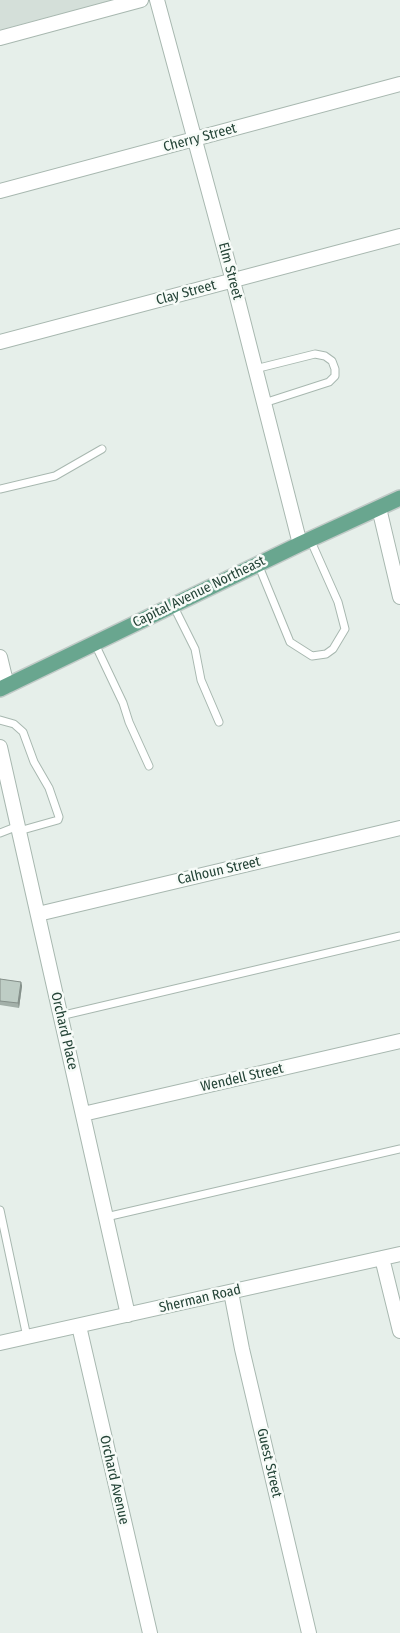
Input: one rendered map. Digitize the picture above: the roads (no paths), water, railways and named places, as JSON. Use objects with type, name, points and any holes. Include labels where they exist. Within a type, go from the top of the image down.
[{"type":"main road","name":"Capital Avenue Northeast","points":[[3,688],[173,604],[400,498]]},
{"type":"street","points":[[0,38],[141,0]]},
{"type":"street","name":"Elm Street","points":[[157,0],[233,281],[263,403],[305,541]]},
{"type":"street","name":"Cherry Street","points":[[0,192],[400,84]]},
{"type":"street","name":"Clay Street","points":[[0,342],[400,236]]},
{"type":"street","points":[[379,508],[400,597]]},
{"type":"street","points":[[0,657],[3,688]]},
{"type":"street","name":"Orchard Place","points":[[1,755],[128,1315]]},
{"type":"street","name":"Calhoun Street","points":[[38,914],[400,828]]},
{"type":"street","name":"Wendell Street","points":[[83,1114],[400,1041]]},
{"type":"street","name":"Sherman Road","points":[[0,1343],[400,1254]]},
{"type":"street","points":[[382,1258],[400,1331]]},
{"type":"street","name":"Guest Street","points":[[231,1292],[244,1359],[309,1633]]},
{"type":"street","name":"Orchard Avenue","points":[[80,1326],[150,1633]]},
{"type":"lane","points":[[254,369],[316,354],[326,356],[332,361],[335,369],[335,376],[329,382],[263,403]]},
{"type":"lane","points":[[0,489],[55,476],[102,449]]},
{"type":"lane","points":[[258,564],[290,642],[312,656],[326,654],[333,649],[345,629],[338,602],[305,541]]},
{"type":"lane","points":[[173,604],[195,649],[201,680],[219,722]]},
{"type":"lane","points":[[95,644],[123,703],[128,722],[148,766]]},
{"type":"lane","points":[[0,720],[14,724],[23,732],[37,770],[49,788],[59,817],[58,820],[0,833]]},
{"type":"lane","points":[[60,1016],[400,936]]},
{"type":"lane","points":[[106,1217],[400,1149]]},
{"type":"lane","points":[[0,1210],[27,1337]]}]
